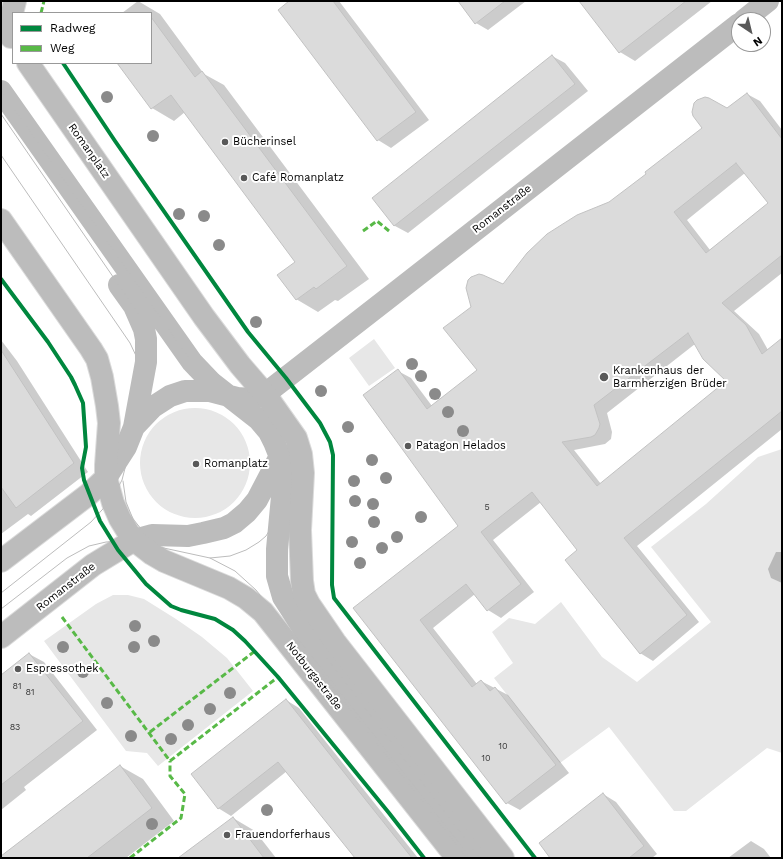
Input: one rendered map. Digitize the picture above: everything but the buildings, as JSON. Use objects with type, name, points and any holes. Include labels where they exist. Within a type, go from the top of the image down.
[{"type":"main road","points":[[13,12],[16,1]]},
{"type":"main road","points":[[754,12],[768,1]]},
{"type":"main road","points":[[8,37],[12,14]]},
{"type":"main road","name":"Romanstraße","points":[[265,394],[731,30]]},
{"type":"main road","name":"Romanplatz","points":[[29,64],[196,306],[240,365],[265,394],[292,432],[299,446],[302,473],[300,530],[302,581]]},
{"type":"main road","points":[[1,91],[188,357],[202,374],[251,413],[263,425],[274,442],[280,457],[283,486],[277,576],[283,597],[319,653],[478,858]]},
{"type":"main road","points":[[1,115],[134,306],[144,329],[147,356],[134,427],[126,446],[106,478],[89,494],[1,561]]},
{"type":"main road","points":[[1,220],[97,359],[102,377],[109,423],[106,478],[113,503],[120,519],[134,540]]},
{"type":"main road","points":[[134,427],[153,407],[170,396],[178,393],[196,390],[210,391],[228,396],[250,399],[265,394]]},
{"type":"main road","name":"Romanstraße","points":[[1,637],[93,565],[134,540],[152,535],[188,536],[214,531],[234,523],[257,500],[292,432]]},
{"type":"main road","name":"Notburgastraße","points":[[134,540],[164,561],[229,588],[246,598],[263,612],[457,858]]},
{"type":"main road","points":[[302,581],[299,611],[302,628]]},
{"type":"main road","points":[[302,581],[304,594],[308,604],[335,642],[503,858]]},
{"type":"shaded area","points":[[374,339],[395,368],[369,386],[349,358]]},
{"type":"shaded area","points":[[195,408],[216,413],[234,424],[245,442],[250,463],[245,484],[234,502],[216,513],[195,518],[174,513],[156,502],[145,484],[140,463],[145,442],[156,424],[174,413]]},
{"type":"shaded area","points":[[782,449],[782,753],[767,748],[686,811],[674,811],[609,727],[560,763],[494,678],[513,663],[492,632],[509,618],[535,624],[561,602],[602,657],[637,682],[711,622],[651,547],[706,504],[758,457]]},
{"type":"shaded area","points":[[776,552],[782,552],[782,583],[771,578],[768,569]]},
{"type":"shaded area","points":[[113,595],[128,595],[144,599],[176,619],[202,637],[227,658],[253,691],[158,766],[147,753],[126,751],[44,641],[96,604]]},
{"type":"tram line","points":[[1,90],[188,357],[202,374],[227,395]]},
{"type":"tram line","points":[[1,114],[140,316],[146,332],[147,341],[148,357],[145,378]]},
{"type":"tram line","points":[[1,155],[130,343],[138,360],[142,388],[140,406],[122,480],[112,499],[91,522],[1,593]]},
{"type":"tram line","points":[[133,437],[145,416],[159,403],[173,396],[192,391],[210,392],[226,397],[250,411],[263,423],[272,435],[279,450],[284,473],[280,568],[281,580],[289,602],[303,626],[322,652],[480,858]]},
{"type":"tram line","points":[[123,481],[126,502],[133,519],[147,536],[160,544]]},
{"type":"tram line","points":[[1,609],[67,558],[89,546],[106,542],[122,541],[150,545],[210,558],[230,556],[246,550],[266,536],[276,520],[280,510]]},
{"type":"tram line","points":[[210,558],[235,571],[256,590],[467,858]]},
{"type":"marked path","points":[[41,12],[44,1]]},
{"type":"marked path","points":[[363,231],[377,221],[389,231]]},
{"type":"marked path","points":[[62,617],[170,761]]},
{"type":"marked path","points":[[150,732],[255,651]]},
{"type":"marked path","points":[[170,761],[278,677]]},
{"type":"marked path","points":[[130,858],[181,818],[185,794],[170,776],[170,761]]},
{"type":"cycle path","points":[[64,64],[115,141],[248,332],[286,378],[320,423],[330,442],[333,455],[332,585],[334,598],[535,858]]},
{"type":"cycle path","points":[[1,279],[48,342],[71,377],[83,403],[86,447],[82,468],[84,480],[100,521],[118,550],[146,584],[171,606],[215,619],[233,630],[245,641],[278,677],[424,858]]},
{"type":"place","name":"Bücherinsel","points":[[225,142]]},
{"type":"place","name":"Café Romanplatz","points":[[244,178]]},
{"type":"place","name":"Krankenhaus der Barmherzigen Brüder","points":[[604,377]]},
{"type":"place","name":"Patagon Helados","points":[[408,446]]},
{"type":"place","name":"Romanplatz","points":[[196,464]]},
{"type":"place","name":"Espressothek","points":[[18,669]]},
{"type":"place","name":"Frauendorferhaus","points":[[227,835]]}]
